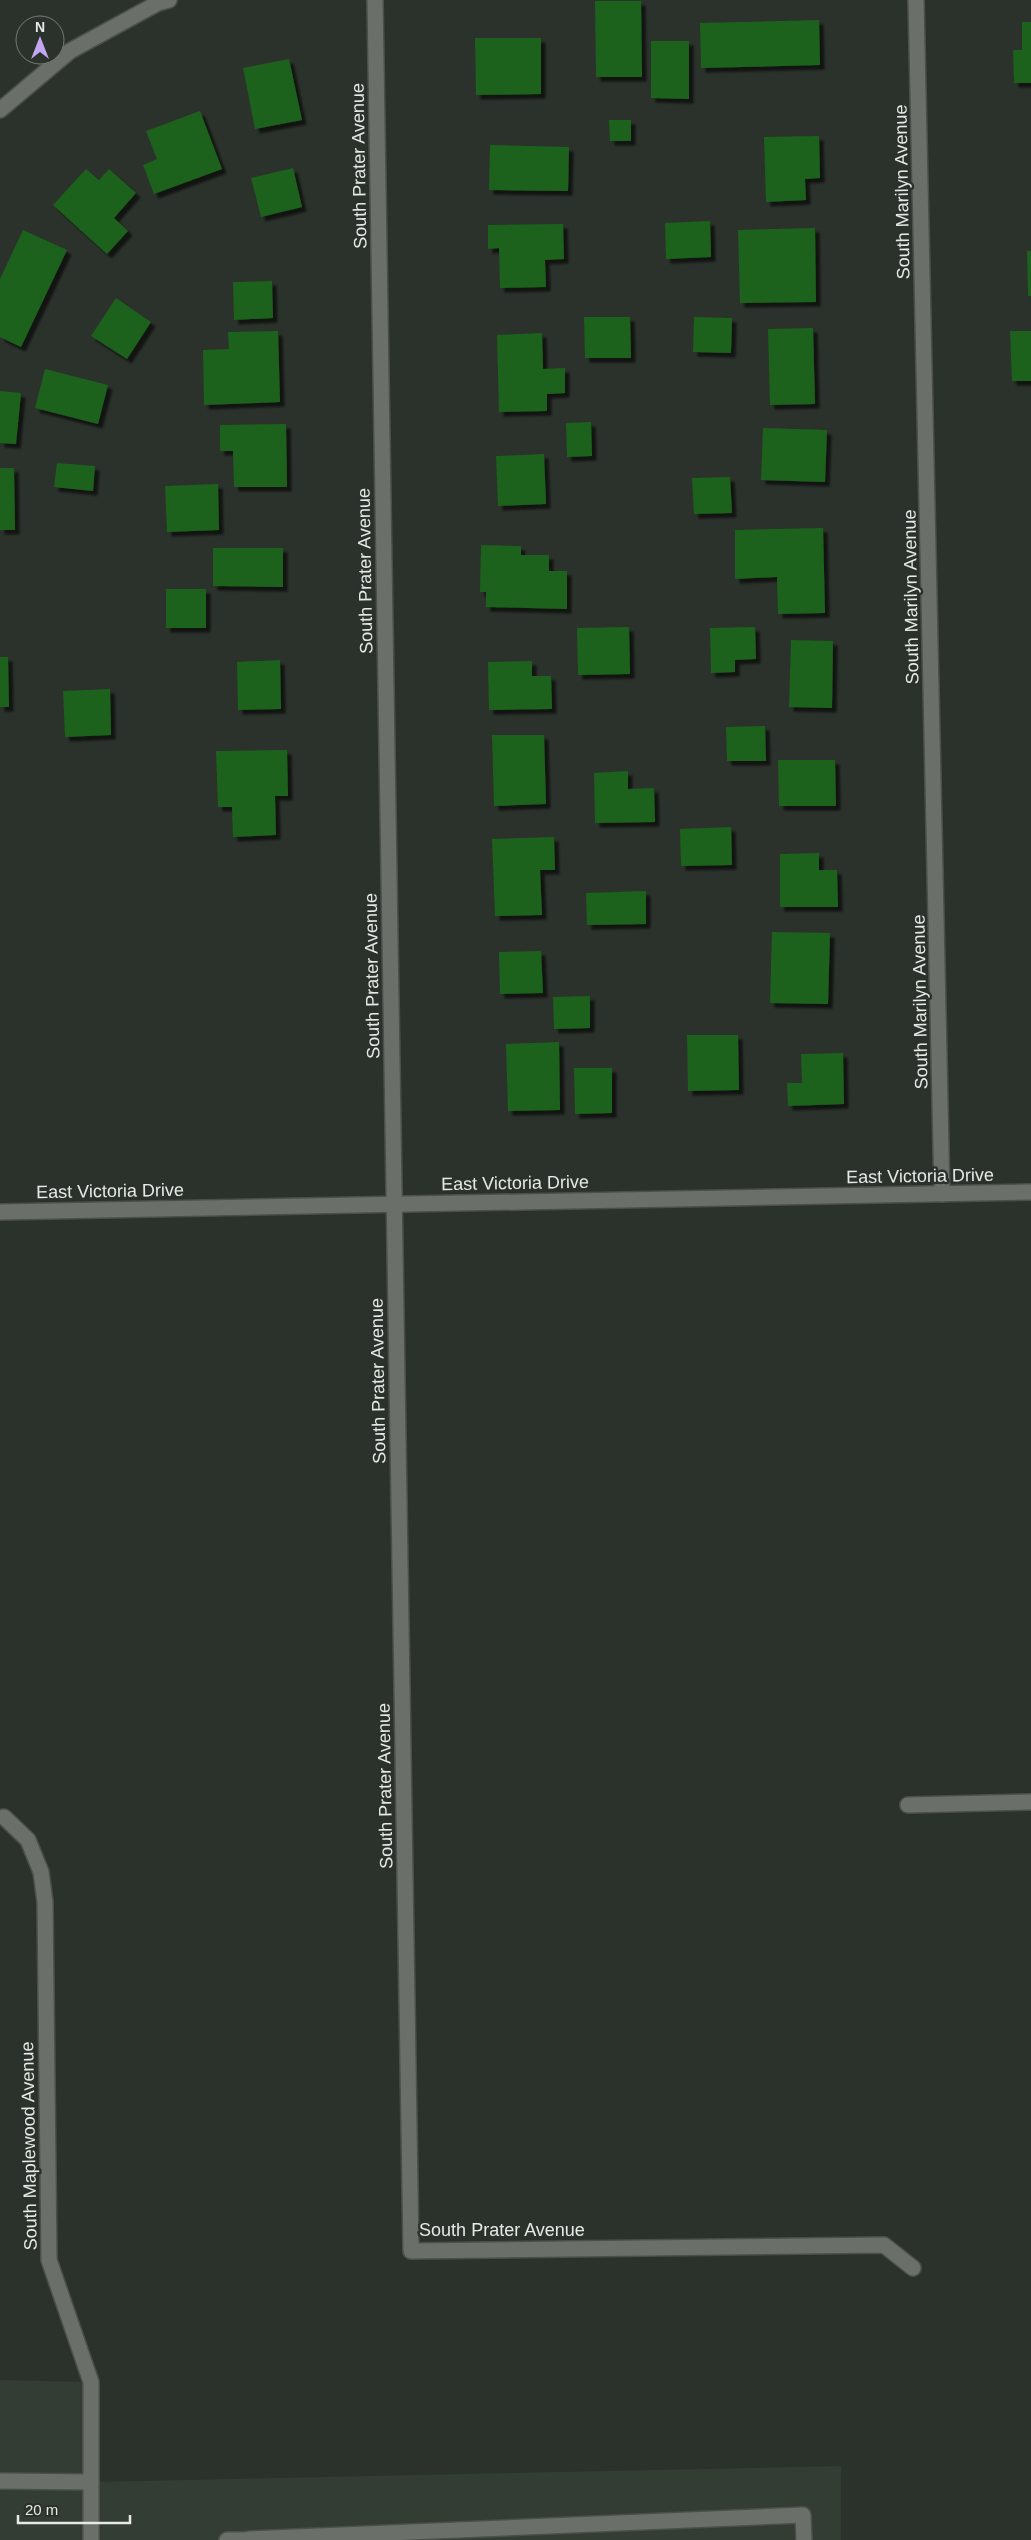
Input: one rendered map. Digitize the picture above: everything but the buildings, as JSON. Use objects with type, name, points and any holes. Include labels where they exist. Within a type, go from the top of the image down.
[{"type":"street","points":[[0,110],[70,51],[158,3],[169,0]]},
{"type":"street","name":"South Prater Avenue","points":[[375,0],[411,2251],[884,2245],[913,2268]]},
{"type":"street","name":"South Marilyn Avenue","points":[[916,0],[942,1194]]},
{"type":"street","name":"East Victoria Drive","points":[[0,1212],[1031,1192]]},
{"type":"street","points":[[908,1805],[1031,1802]]},
{"type":"street","name":"South Maplewood Avenue","points":[[4,1817],[28,1840],[40,1872],[45,1902],[49,2260],[91,2382],[91,2540]]},
{"type":"street","points":[[0,2481],[91,2482]]},
{"type":"street","points":[[228,2540],[803,2515],[804,2540]]},
{"type":"shaded area","points":[[0,2380],[91,2382],[91,2482],[841,2466],[841,2540],[0,2540]]}]
